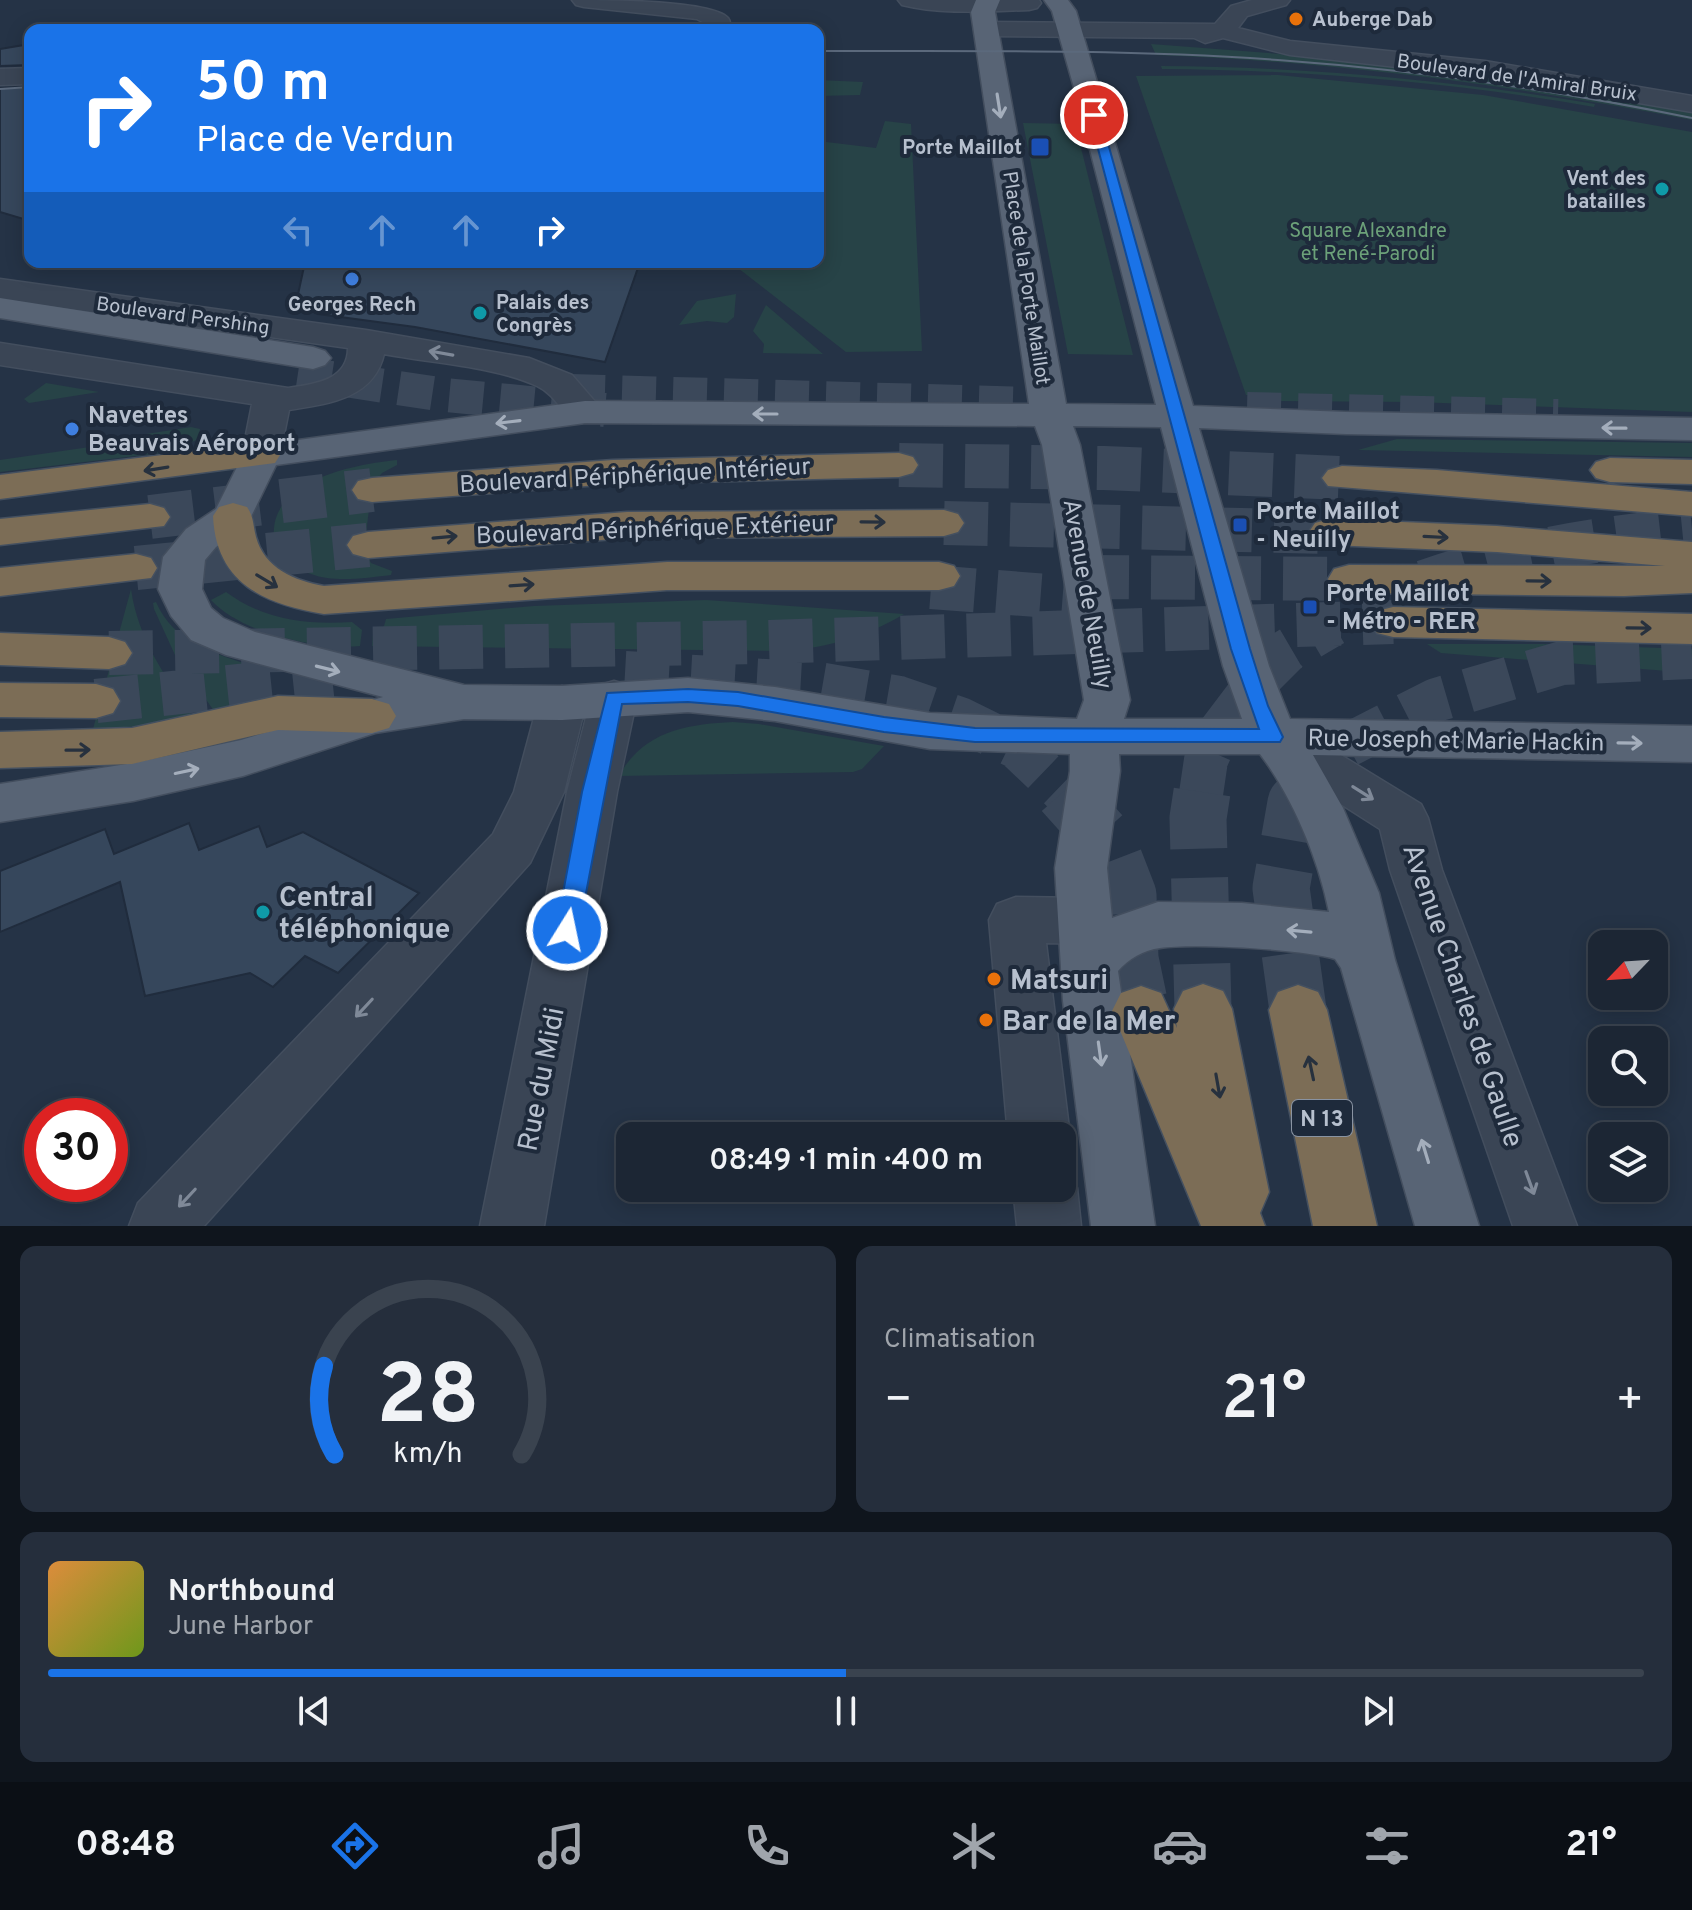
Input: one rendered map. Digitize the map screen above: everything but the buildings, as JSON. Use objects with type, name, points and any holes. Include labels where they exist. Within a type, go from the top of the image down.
[{"type":"highway","points":[[0,487],[261,455]]},
{"type":"highway","name":"Boulevard Périphérique Intérieur","points":[[372,490],[613,472],[899,465]]},
{"type":"highway","points":[[1437,482],[1513,468],[1692,472]]},
{"type":"highway","points":[[1342,478],[1437,482],[1692,504]]},
{"type":"highway","points":[[233,516],[233,534],[241,556],[255,574],[292,594],[324,600],[358,600],[593,580],[769,575],[935,582]]},
{"type":"highway","points":[[0,532],[150,517]]},
{"type":"highway","name":"Boulevard Périphérique Extérieur","points":[[368,545],[627,525],[944,523]]},
{"type":"highway","points":[[1330,532],[1497,539],[1692,555]]},
{"type":"highway","points":[[0,582],[136,568]]},
{"type":"highway","points":[[1349,579],[1624,582],[1692,579]]},
{"type":"highway","points":[[1393,622],[1692,629]]},
{"type":"highway","points":[[0,649],[109,653]]},
{"type":"highway","points":[[0,700],[96,701]]},
{"type":"highway","points":[[0,750],[132,746],[278,713],[372,716]]},
{"type":"highway","points":[[1203,1009],[1244,1226]]},
{"type":"highway","name":"N 13","points":[[1298,1010],[1345,1226]]},
{"type":"highway","points":[[1141,1011],[1233,1226]]},
{"type":"main road","points":[[1058,2],[1071,35],[1243,657],[1273,737],[1293,762],[1318,808],[1352,893],[1367,960],[1447,1226]]},
{"type":"main road","name":"Place de la Porte Maillot","points":[[987,18],[1037,354],[1050,416]]},
{"type":"main road","name":"Boulevard Pershing","points":[[0,308],[306,365],[0,325]]},
{"type":"main road","name":"Place de la Porte Maillot","points":[[261,455],[585,412],[1176,416],[1346,423],[1692,429]]},
{"type":"main road","name":"Avenue de Neuilly","points":[[1050,416],[1061,445],[1107,700],[1094,738],[1095,771],[1085,918]]},
{"type":"main road","points":[[261,455],[233,516],[187,551],[181,566],[179,581],[182,597],[199,623],[216,634],[242,644],[464,702]]},
{"type":"main road","name":"Rue Joseph et Marie Hackin","points":[[464,702],[562,703],[688,695],[738,699],[939,732],[1094,738],[1172,735],[1692,744]]},
{"type":"main road","points":[[0,803],[133,782],[243,758],[372,716],[464,702]]},
{"type":"main road","points":[[1085,918],[1108,943],[1158,925],[1242,926],[1334,935],[1355,943],[1367,960]]},
{"type":"main road","points":[[1085,918],[1123,1226]]},
{"type":"street","points":[[584,0],[692,6],[718,21],[718,24]]},
{"type":"street","points":[[910,0],[987,18],[1058,2]]},
{"type":"street","points":[[1222,31],[1239,11],[1278,0]]},
{"type":"street","name":"Boulevard de l'Amiral Bruix","points":[[987,18],[1071,35],[1342,53]]},
{"type":"street","name":"Boulevard de l'Amiral Bruix","points":[[1071,35],[1222,31],[1280,46],[1510,73],[1692,104]]},
{"type":"street","name":"Boulevard de l'Amiral Bruix","points":[[1158,40],[1192,38],[1222,31]]},
{"type":"street","points":[[0,77],[24,76]]},
{"type":"street","name":"Boulevard Pershing","points":[[0,289],[366,340],[536,371],[559,383],[585,412]]},
{"type":"street","points":[[0,354],[269,398],[306,397],[348,383],[366,363],[366,340]]},
{"type":"street","points":[[261,455],[271,408],[269,398]]},
{"type":"street","name":"Rue du Midi","points":[[512,1226],[586,828],[614,698]]},
{"type":"street","points":[[161,1226],[480,886],[512,848],[539,792],[562,703]]},
{"type":"street","name":"Avenue Charles de Gaulle","points":[[1273,737],[1403,818],[1416,870],[1545,1226]]},
{"type":"street","points":[[521,831],[586,828]]},
{"type":"street","points":[[1038,1122],[1016,920],[1085,918]]},
{"type":"street","points":[[1046,1202],[1049,1226]]},
{"type":"green space","points":[[1151,44],[1411,64],[1692,109],[1692,120],[1559,96],[1425,77],[1291,63],[1156,55]]},
{"type":"green space","points":[[1161,66],[1379,76],[1595,104],[1594,107],[1379,79],[1162,69]]},
{"type":"green space","name":"Square Alexandre et René-Parodi","points":[[1278,75],[1483,95],[1692,132],[1692,412],[1414,402],[1275,401],[1270,396],[1246,395],[1136,76]]},
{"type":"green space","points":[[824,80],[863,82],[860,95],[824,96]]},
{"type":"green space","points":[[885,121],[911,124],[922,351],[846,352],[738,268],[824,268],[824,142],[876,148]]},
{"type":"green space","points":[[1023,123],[1075,124],[1133,355],[1068,354]]},
{"type":"green space","points":[[736,294],[734,317],[727,323],[707,321],[679,325],[697,301]]},
{"type":"green space","points":[[766,305],[823,354],[763,353],[764,344],[753,331]]},
{"type":"green space","points":[[46,383],[99,392],[29,403],[24,399]]},
{"type":"green space","points":[[191,427],[200,429],[198,439],[161,453],[0,472],[0,460],[145,439],[146,434]]},
{"type":"green space","points":[[1397,439],[1692,443],[1692,457],[1358,450]]},
{"type":"green space","points":[[397,460],[397,465],[382,473],[372,485],[364,550],[371,563],[392,571],[391,575],[351,579],[320,577],[299,569],[278,550],[274,537],[276,517],[285,501],[300,489],[339,471]]},
{"type":"green space","points":[[131,589],[146,641],[193,717],[144,726],[93,729]]},
{"type":"green space","points":[[226,592],[255,609],[286,619],[318,623],[352,622],[362,630],[360,646],[301,642],[260,630],[224,612],[211,600]]},
{"type":"green space","points":[[706,600],[904,614],[847,640],[786,651],[372,646],[373,634],[384,626],[386,619],[534,606]]},
{"type":"green space","points":[[156,602],[164,617],[187,639],[215,653],[262,669],[268,674],[266,686],[253,696],[214,711],[175,655],[154,609],[153,603]]},
{"type":"green space","points":[[1427,644],[1692,649],[1692,673],[1441,653]]},
{"type":"green space","points":[[733,722],[884,746],[862,769],[853,772],[619,776],[641,749],[668,733],[700,725]]},
{"type":"tunnel","points":[[298,373],[445,395],[605,410]]},
{"type":"tunnel","points":[[571,391],[1066,405]]},
{"type":"tunnel","points":[[1247,409],[1558,416]]},
{"type":"tunnel","points":[[899,465],[1104,468],[1342,478]]},
{"type":"tunnel","points":[[150,517],[372,490]]},
{"type":"tunnel","points":[[944,523],[1330,532]]},
{"type":"tunnel","points":[[1424,582],[1490,562],[1556,548],[1692,529]]},
{"type":"tunnel","points":[[136,568],[368,545]]},
{"type":"tunnel","points":[[1085,577],[1349,579]]},
{"type":"tunnel","points":[[931,587],[1128,602]]},
{"type":"tunnel","points":[[109,653],[765,642],[1393,622]]},
{"type":"tunnel","points":[[1201,794],[1206,760],[1216,737],[1262,676],[1287,651],[1333,624]]},
{"type":"tunnel","points":[[1304,794],[1346,746],[1436,700],[1562,663],[1692,657]]},
{"type":"tunnel","points":[[625,673],[818,684],[899,698],[960,719],[1017,747],[1066,794]]},
{"type":"tunnel","points":[[96,701],[332,676]]},
{"type":"tunnel","points":[[1063,792],[1107,841],[1128,895],[1130,959],[1141,1011]]},
{"type":"tunnel","points":[[1202,792],[1198,818],[1203,1009]]},
{"type":"tunnel","points":[[1298,1010],[1281,888],[1296,803],[1306,792]]},
{"type":"tram line","points":[[824,51],[1106,52],[1278,60],[1486,82],[1692,118]]},
{"type":"tram line","points":[[0,89],[24,87]]},
{"type":"place","name":"Auberge Dab","points":[[1296,19]]},
{"type":"place","name":"Porte Maillot","points":[[1040,147]]},
{"type":"place","name":"Vent des batailles","points":[[1662,189]]},
{"type":"place","name":"Georges Rech","points":[[352,279]]},
{"type":"place","name":"Palais des Congrès","points":[[480,313]]},
{"type":"place","name":"Navettes Beauvais Aéroport","points":[[72,429]]},
{"type":"place","name":"Porte Maillot - Neuilly","points":[[1240,525]]},
{"type":"place","name":"Porte Maillot - Métro - RER","points":[[1310,607]]},
{"type":"place","name":"Central téléphonique","points":[[263,912]]},
{"type":"place","name":"Matsuri","points":[[994,979]]},
{"type":"place","name":"Bar de la Mer","points":[[986,1020]]},
{"type":"route","points":[[567,930],[592,792],[614,698],[688,695],[738,699],[884,725],[975,735],[1273,737],[1259,706],[1241,649],[1094,115]]}]
